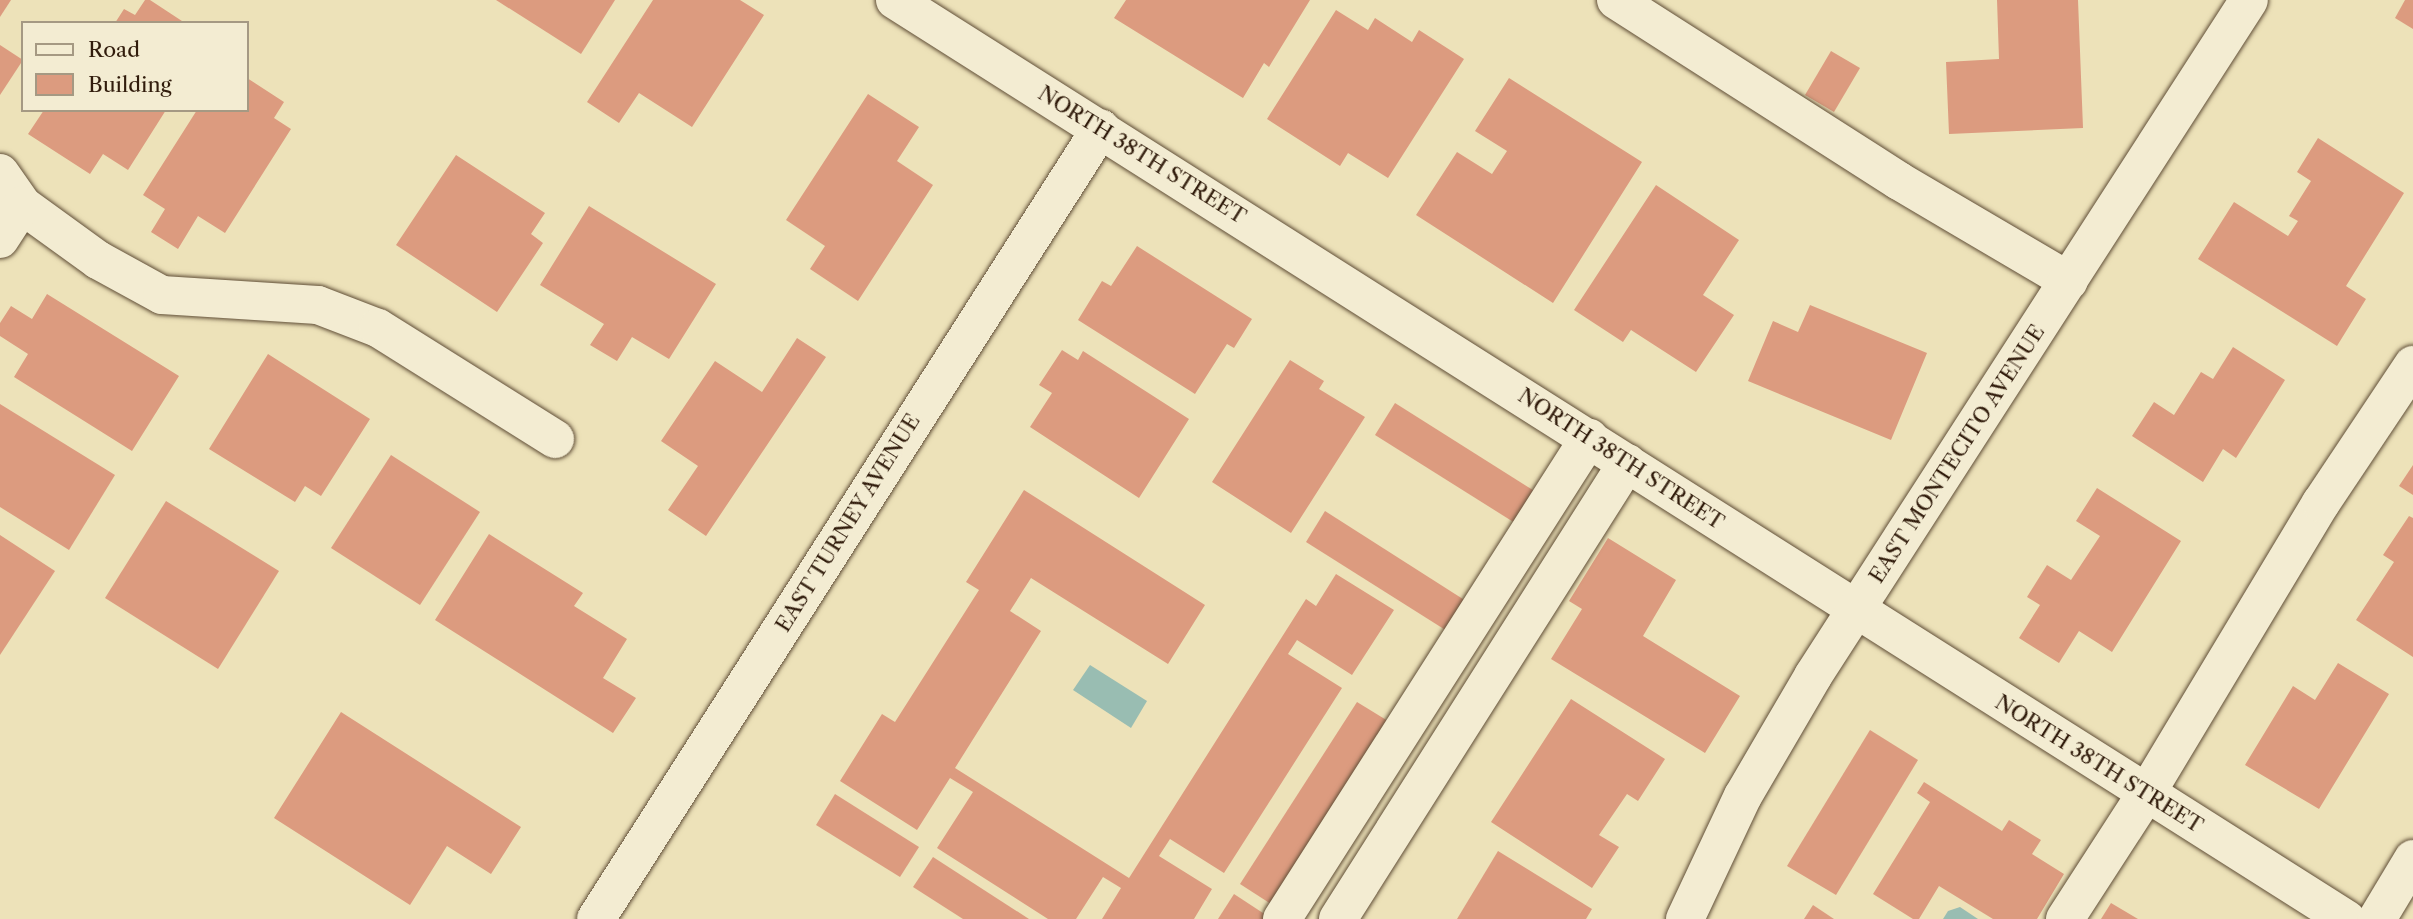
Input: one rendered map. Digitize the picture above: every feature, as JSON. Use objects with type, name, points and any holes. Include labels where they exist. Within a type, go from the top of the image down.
[{"type":"street","name":"NORTH 38TH STREET","points":[[895,0],[2346,919]]},
{"type":"street","points":[[1616,0],[1899,181],[2069,281]]},
{"type":"street","name":"EAST MONTECITO AVENUE","points":[[1685,919],[1748,786],[1814,676],[2249,0]]},
{"type":"street","name":"EAST TURNEY AVENUE","points":[[596,919],[1101,128]]},
{"type":"street","points":[[0,173],[22,205],[97,260],[162,295],[318,305],[378,328],[555,439]]},
{"type":"street","points":[[0,239],[22,205]]},
{"type":"street","points":[[2065,919],[2146,794],[2321,503],[2413,365]]},
{"type":"street","points":[[1282,919],[1589,438]]},
{"type":"street","points":[[1338,919],[1627,463]]},
{"type":"street","points":[[2376,919],[2413,859]]},
{"type":"water","points":[[1090,665],[1147,701],[1131,728],[1073,690]]},
{"type":"water","points":[[1960,907],[1978,919],[1943,919],[1948,911]]},
{"type":"building","points":[[0,0],[11,0],[0,17]]},
{"type":"building","points":[[145,0],[150,0],[182,21],[116,21],[124,9],[135,15]]},
{"type":"building","points":[[496,0],[615,0],[581,54]]},
{"type":"building","points":[[653,0],[740,0],[764,15],[692,127],[639,93],[619,123],[587,102]]},
{"type":"building","points":[[1126,0],[1310,0],[1269,67],[1264,63],[1243,98],[1114,18]]},
{"type":"building","points":[[1997,0],[2078,0],[2083,128],[1949,134],[1946,62],[1999,59]]},
{"type":"building","points":[[2405,0],[2413,0],[2413,29],[2395,18]]},
{"type":"building","points":[[1336,10],[1368,30],[1375,18],[1412,42],[1419,30],[1464,59],[1388,178],[1348,153],[1340,166],[1267,119]]},
{"type":"building","points":[[0,45],[21,59],[21,63],[0,95]]},
{"type":"building","points":[[1831,51],[1860,68],[1834,112],[1805,95]]},
{"type":"building","points":[[1509,78],[1642,162],[1553,303],[1416,215],[1457,152],[1492,174],[1507,151],[1475,131]]},
{"type":"building","points":[[248,79],[284,102],[274,118],[291,129],[225,233],[198,216],[178,249],[151,232],[165,209],[143,195],[196,112],[248,112]]},
{"type":"building","points":[[868,94],[919,127],[897,161],[933,185],[858,301],[810,269],[825,246],[786,220]]},
{"type":"building","points":[[43,112],[165,112],[128,170],[103,154],[90,174],[28,134]]},
{"type":"building","points":[[2318,138],[2404,193],[2346,286],[2366,299],[2337,346],[2198,259],[2234,202],[2288,236],[2298,221],[2289,216],[2311,181],[2297,172]]},
{"type":"building","points":[[456,155],[545,213],[531,234],[543,243],[497,312],[396,245]]},
{"type":"building","points":[[1656,185],[1739,240],[1703,295],[1734,315],[1696,372],[1631,330],[1623,342],[1574,310]]},
{"type":"building","points":[[589,206],[716,284],[669,359],[632,337],[617,361],[590,345],[604,324],[540,285]]},
{"type":"building","points":[[1137,246],[1252,319],[1234,348],[1227,344],[1195,394],[1078,320],[1102,281],[1111,286]]},
{"type":"building","points":[[47,294],[179,376],[132,451],[14,377],[28,354],[0,336],[0,323],[11,306],[32,319]]},
{"type":"building","points":[[1810,305],[1927,353],[1891,440],[1748,381],[1773,321],[1798,332]]},
{"type":"building","points":[[797,338],[826,357],[706,536],[668,510],[698,466],[661,441],[715,361],[762,392]]},
{"type":"building","points":[[2233,347],[2285,380],[2236,458],[2223,449],[2203,482],[2132,436],[2154,402],[2174,415],[2201,372],[2213,379]]},
{"type":"building","points":[[1062,350],[1078,360],[1083,351],[1189,419],[1139,498],[1030,427],[1052,393],[1039,385]]},
{"type":"building","points":[[268,354],[370,419],[321,496],[305,486],[295,502],[209,449]]},
{"type":"building","points":[[1290,360],[1324,381],[1319,389],[1365,417],[1291,533],[1212,482]]},
{"type":"building","points":[[1395,403],[1536,492],[1515,523],[1375,435]]},
{"type":"building","points":[[0,404],[115,475],[69,550],[0,507]]},
{"type":"building","points":[[391,455],[480,512],[420,605],[331,548]]},
{"type":"building","points":[[2413,465],[2413,495],[2399,486]]},
{"type":"building","points":[[2097,488],[2181,541],[2112,652],[2079,631],[2059,663],[2019,638],[2040,605],[2027,597],[2047,565],[2071,580],[2100,536],[2076,521]]},
{"type":"building","points":[[1024,490],[1205,605],[1168,664],[1031,578],[1010,611],[1041,631],[955,768],[1129,878],[1306,599],[1316,606],[1336,574],[1394,610],[1352,675],[1297,640],[1288,654],[1342,688],[1224,873],[1170,839],[1159,856],[1212,889],[1194,919],[1102,919],[1121,888],[1103,877],[1076,919],[1048,919],[937,848],[973,792],[950,778],[917,830],[840,781],[882,714],[895,722],[979,590],[966,582]]},
{"type":"building","points":[[166,501],[279,571],[218,669],[105,598]]},
{"type":"building","points":[[1325,511],[1466,601],[1447,631],[1306,542]]},
{"type":"building","points":[[2409,516],[2413,518],[2413,657],[2356,620],[2394,562],[2383,555]]},
{"type":"building","points":[[489,534],[583,593],[574,606],[627,639],[603,678],[636,698],[613,733],[435,620]]},
{"type":"building","points":[[0,535],[55,571],[0,655]]},
{"type":"building","points":[[1608,538],[1676,580],[1643,636],[1740,696],[1705,753],[1551,659],[1582,609],[1569,601]]},
{"type":"building","points":[[2338,663],[2389,694],[2319,809],[2245,765],[2293,686],[2315,700]]},
{"type":"building","points":[[1571,699],[1665,759],[1638,801],[1627,794],[1599,835],[1619,847],[1592,888],[1491,822]]},
{"type":"building","points":[[1357,702],[1388,721],[1271,904],[1240,884]]},
{"type":"building","points":[[341,712],[521,827],[491,874],[447,846],[410,905],[274,818]]},
{"type":"building","points":[[1870,730],[1918,760],[1836,895],[1787,866]]},
{"type":"building","points":[[1924,782],[2002,831],[2009,820],[2041,840],[2032,854],[2064,874],[2037,919],[1993,919],[1939,886],[1919,919],[1913,919],[1873,894],[1930,802],[1917,793]]},
{"type":"building","points":[[835,794],[919,847],[900,877],[816,825]]},
{"type":"building","points":[[1498,851],[1592,909],[1586,919],[1457,919]]},
{"type":"building","points":[[933,857],[1029,919],[963,919],[913,887]]},
{"type":"building","points":[[1234,894],[1266,915],[1264,919],[1218,919]]},
{"type":"building","points":[[2111,903],[2138,919],[2101,919]]},
{"type":"building","points":[[1813,905],[1834,919],[1804,919]]}]
